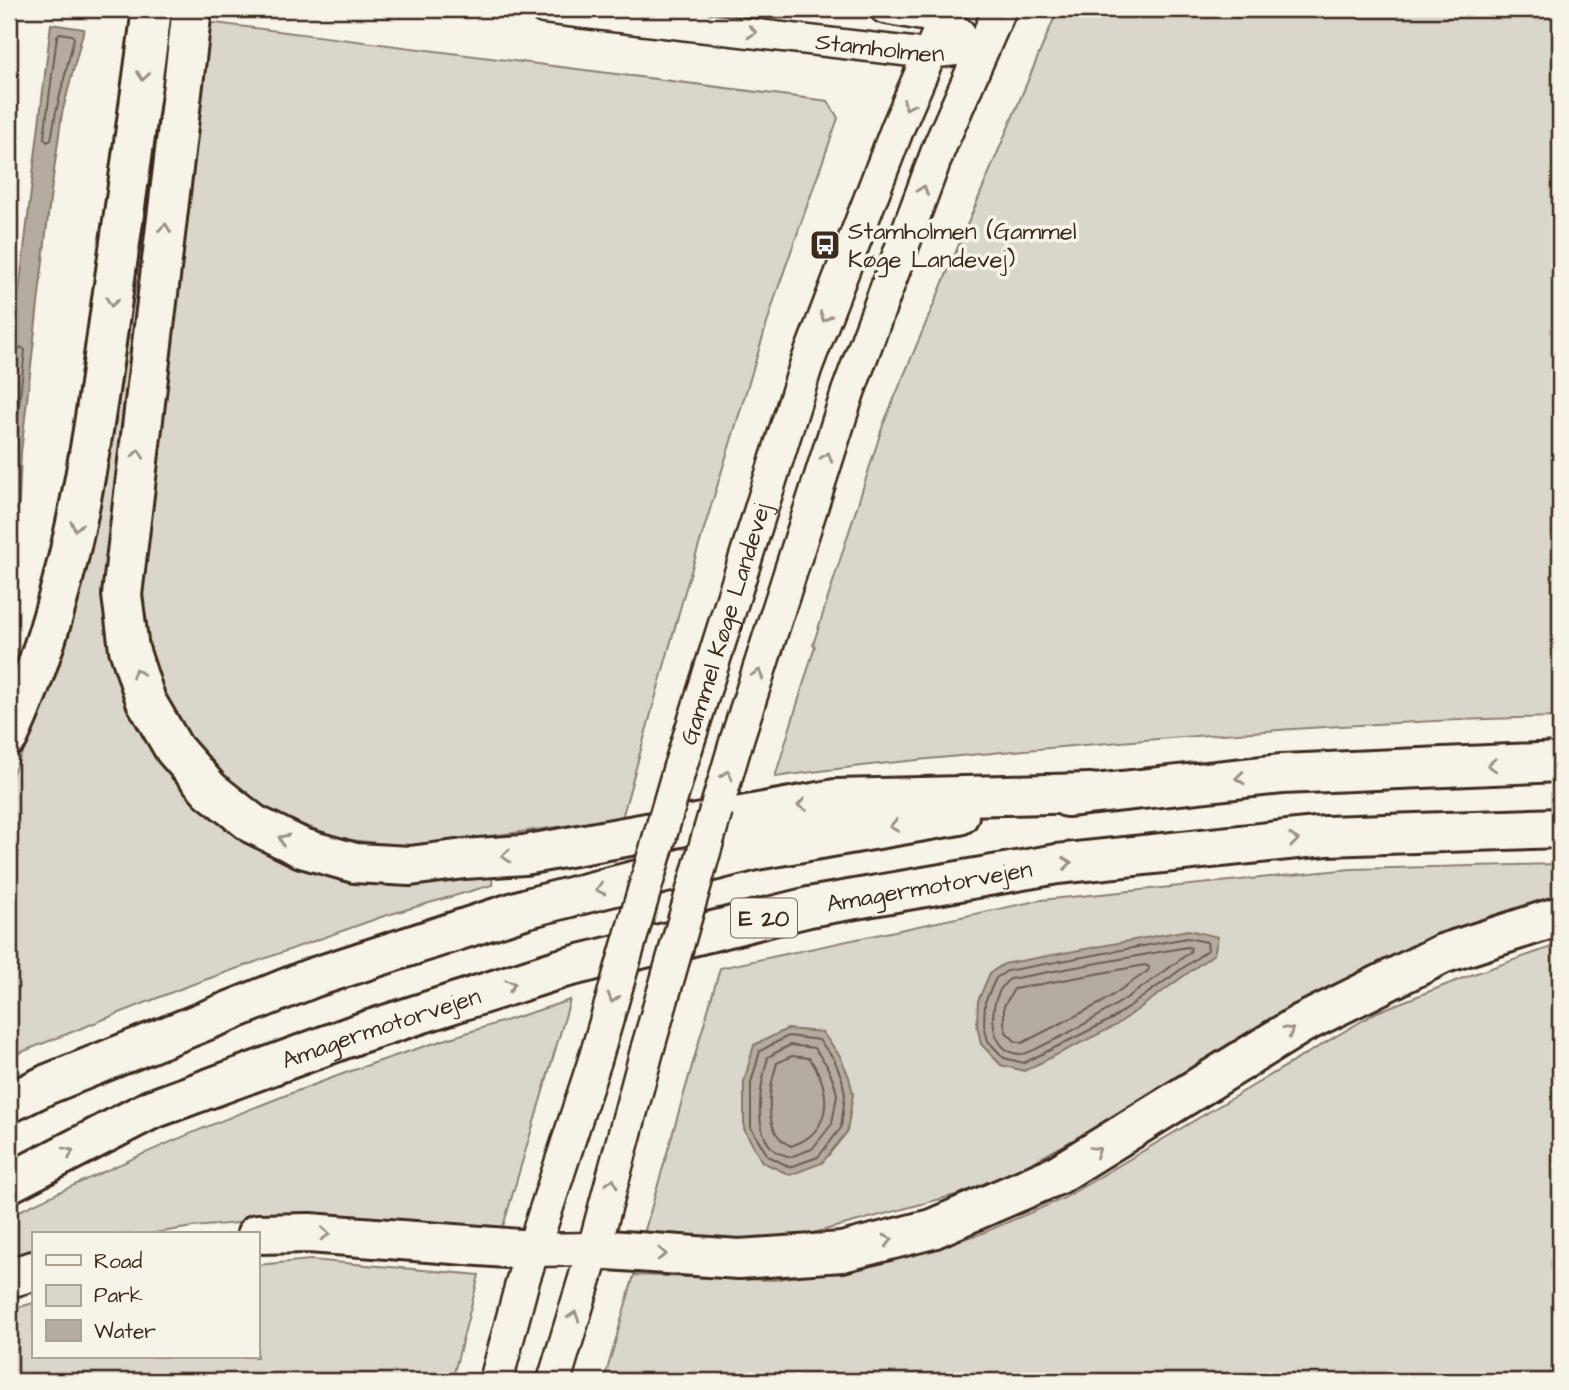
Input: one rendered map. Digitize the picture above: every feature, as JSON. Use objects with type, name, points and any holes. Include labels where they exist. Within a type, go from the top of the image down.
[{"type":"highway","points":[[9,736],[52,619],[78,523],[105,352],[152,9]]},
{"type":"highway","points":[[192,9],[122,595],[129,649],[146,701],[174,749],[209,790],[253,824],[302,848],[355,863],[410,866],[524,855],[835,799],[1090,793]]},
{"type":"highway","points":[[9,1103],[48,1084],[312,978],[527,908],[756,850],[1090,793],[1282,774],[1560,762]]},
{"type":"highway","name":"Amagermotorvejen","points":[[9,1183],[150,1110],[357,1034],[560,969],[809,907],[1057,864],[1326,836],[1560,828]]},
{"type":"highway","points":[[594,1249],[738,1259],[842,1252],[932,1229],[1056,1175],[1301,1024],[1442,954],[1560,916]]},
{"type":"highway","points":[[259,1234],[309,1233],[533,1250]]},
{"type":"highway","points":[[9,1278],[32,1271]]},
{"type":"main road","name":"Gammel Køge Landevej","points":[[554,1381],[594,1249],[648,1047],[737,739],[848,392],[939,148],[1000,9]]},
{"type":"main road","name":"Gammel Køge Landevej","points":[[496,1381],[533,1250],[595,1060],[685,749],[806,366],[898,127],[947,14]]},
{"type":"main road","points":[[533,1250],[594,1249]]},
{"type":"street","name":"Stamholmen","points":[[544,9],[929,54],[982,48]]},
{"type":"street","name":"Stamholmen","points":[[884,9],[947,14],[982,48]]},
{"type":"green space","points":[[1058,9],[1560,9],[1560,717],[1386,723],[1212,735],[935,758],[775,777],[815,646],[813,645],[883,425]]},
{"type":"green space","points":[[164,14],[173,16],[116,666],[145,738],[195,797],[259,846],[493,873],[492,885],[384,916],[185,987],[9,1057],[9,781],[27,742]]},
{"type":"green space","points":[[207,22],[828,101],[838,118],[776,294],[685,591],[622,818],[411,847],[343,839],[278,816],[226,785],[181,737],[151,668],[137,585]]},
{"type":"green space","points":[[1560,864],[1560,907],[1178,1083],[989,1186],[787,1240],[681,1243],[643,1237],[720,968],[1041,900],[1351,869]]},
{"type":"green space","points":[[1560,944],[1560,1381],[604,1381],[634,1275],[773,1280],[890,1261],[980,1234],[1062,1199],[1377,1012]]},
{"type":"green space","points":[[570,1000],[502,1230],[283,1219],[161,1232],[32,1232],[32,1256],[9,1261],[9,1216],[209,1126],[291,1093],[421,1047]]},
{"type":"green space","points":[[311,1260],[479,1275],[452,1381],[9,1381],[9,1310],[32,1303],[32,1358],[259,1358],[259,1265]]},
{"type":"water","points":[[51,24],[84,29],[62,113],[21,453],[19,502],[9,533],[9,375]]},
{"type":"water","points":[[1188,930],[1218,937],[1214,954],[1115,1026],[1024,1071],[1001,1065],[981,1044],[977,1025],[978,1001],[990,973],[1004,964]]},
{"type":"water","points":[[787,1029],[822,1032],[840,1056],[853,1094],[847,1132],[822,1163],[790,1175],[762,1162],[744,1129],[744,1082],[754,1045]]},
{"type":"place","name":"Stamholmen (Gammel Køge Landevej)","points":[[825,245]]}]
